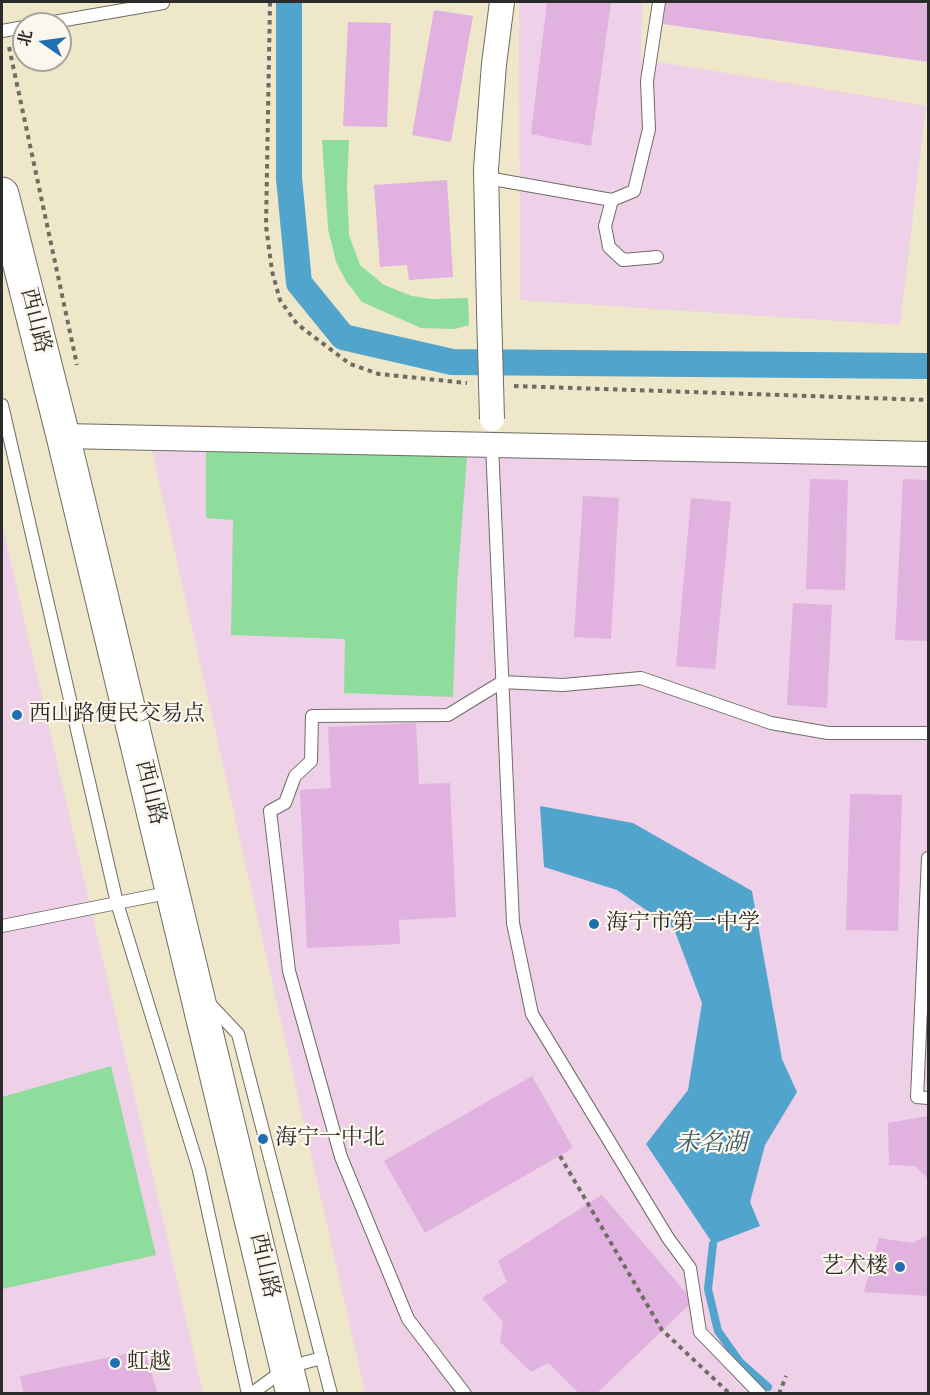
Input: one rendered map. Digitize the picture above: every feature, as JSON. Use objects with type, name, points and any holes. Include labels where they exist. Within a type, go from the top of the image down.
[{"type":"main road","name":"西山路","points":[[2,194],[63,436],[290,1380]]},
{"type":"street","points":[[492,445],[487,178],[494,64],[502,2]]},
{"type":"street","points":[[63,436],[928,454]]},
{"type":"lane","points":[[487,178],[612,200],[634,191],[649,129],[647,81],[659,2]]},
{"type":"lane","points":[[72,19],[163,3]]},
{"type":"lane","points":[[612,200],[605,226],[609,247],[623,260],[657,257]]},
{"type":"lane","points":[[2,405],[117,903],[199,1170],[250,1394],[290,1380],[322,1358]]},
{"type":"lane","points":[[492,445],[513,923],[532,1014],[668,1238],[690,1268],[700,1332],[760,1394]]},
{"type":"lane","points":[[465,1394],[408,1319],[341,1157],[289,971],[270,811],[285,803],[295,776],[312,761],[312,716],[448,715],[502,682],[563,685],[641,678],[771,723],[828,732],[928,733]]},
{"type":"lane","points":[[928,858],[917,1097],[928,1098]]},
{"type":"lane","points":[[2,926],[173,891]]},
{"type":"lane","points":[[196,989],[238,1035],[331,1394]]},
{"type":"path","points":[[3,31],[78,367]]},
{"type":"path","points":[[560,1156],[662,1330],[730,1394]]},
{"type":"path","points":[[779,1394],[786,1376]]},
{"type":"shaded area","points":[[519,2],[642,2],[641,59],[926,106],[900,325],[520,300]]},
{"type":"shaded area","name":"海宁市第一中学","points":[[148,433],[928,454],[928,1393],[365,1393]]},
{"type":"shaded area","points":[[2,524],[203,1393],[2,1394]]},
{"type":"green space","points":[[322,140],[349,140],[347,185],[349,235],[360,265],[384,285],[412,296],[432,299],[468,298],[469,325],[455,329],[421,328],[362,302],[346,281],[336,262],[328,229]]},
{"type":"green space","points":[[206,448],[467,457],[457,585],[453,697],[344,693],[345,639],[231,635],[233,520],[206,518]]},
{"type":"green space","points":[[111,1066],[156,1255],[2,1289],[2,1097]]},
{"type":"water","name":"未名湖","points":[[540,806],[633,823],[752,891],[782,1059],[797,1092],[765,1145],[750,1202],[760,1226],[713,1244],[646,1144],[688,1090],[702,1003],[674,929],[617,890],[544,867]]},
{"type":"building","points":[[547,2],[611,2],[591,146],[531,134]]},
{"type":"building","points":[[666,2],[911,2],[928,4],[928,62],[663,24]]},
{"type":"building","points":[[434,10],[473,16],[451,142],[412,135]]},
{"type":"building","points":[[348,22],[391,23],[387,127],[343,126]]},
{"type":"building","points":[[447,180],[453,277],[409,280],[407,265],[380,267],[374,185]]},
{"type":"building","points":[[810,479],[848,480],[845,590],[806,589]]},
{"type":"building","points":[[903,479],[928,480],[928,641],[895,640]]},
{"type":"building","points":[[583,496],[619,498],[611,639],[574,637]]},
{"type":"building","points":[[691,498],[731,502],[715,669],[676,666]]},
{"type":"building","points":[[793,603],[832,605],[827,708],[787,705]]},
{"type":"building","points":[[416,723],[419,784],[450,783],[456,917],[399,920],[400,944],[307,948],[300,790],[331,788],[328,727]]},
{"type":"building","points":[[850,794],[902,795],[898,931],[846,930]]},
{"type":"building","points":[[532,1076],[573,1148],[425,1233],[384,1161]]},
{"type":"building","points":[[928,1116],[928,1179],[915,1166],[889,1165],[888,1123]]},
{"type":"building","points":[[602,1195],[693,1301],[596,1394],[580,1394],[548,1363],[531,1372],[500,1342],[503,1322],[482,1298],[507,1282],[498,1261]]},
{"type":"building","name":"艺术楼","points":[[928,1234],[928,1296],[864,1292],[879,1238],[913,1243]]},
{"type":"building","name":"虹越","points":[[144,1350],[158,1394],[24,1394],[20,1376]]},
{"type":"waterway","points":[[289,2],[289,178],[299,283],[343,337],[452,362],[928,366]]},
{"type":"waterway","points":[[713,1244],[708,1289],[718,1331],[740,1362],[768,1387]]},
{"type":"place","name":"西山路便民交易点","points":[[17,715]]},
{"type":"place","name":"海宁市第一中学","points":[[594,924]]},
{"type":"place","name":"海宁一中北","points":[[263,1139]]},
{"type":"place","name":"艺术楼","points":[[900,1267]]},
{"type":"place","name":"虹越","points":[[115,1363]]}]
